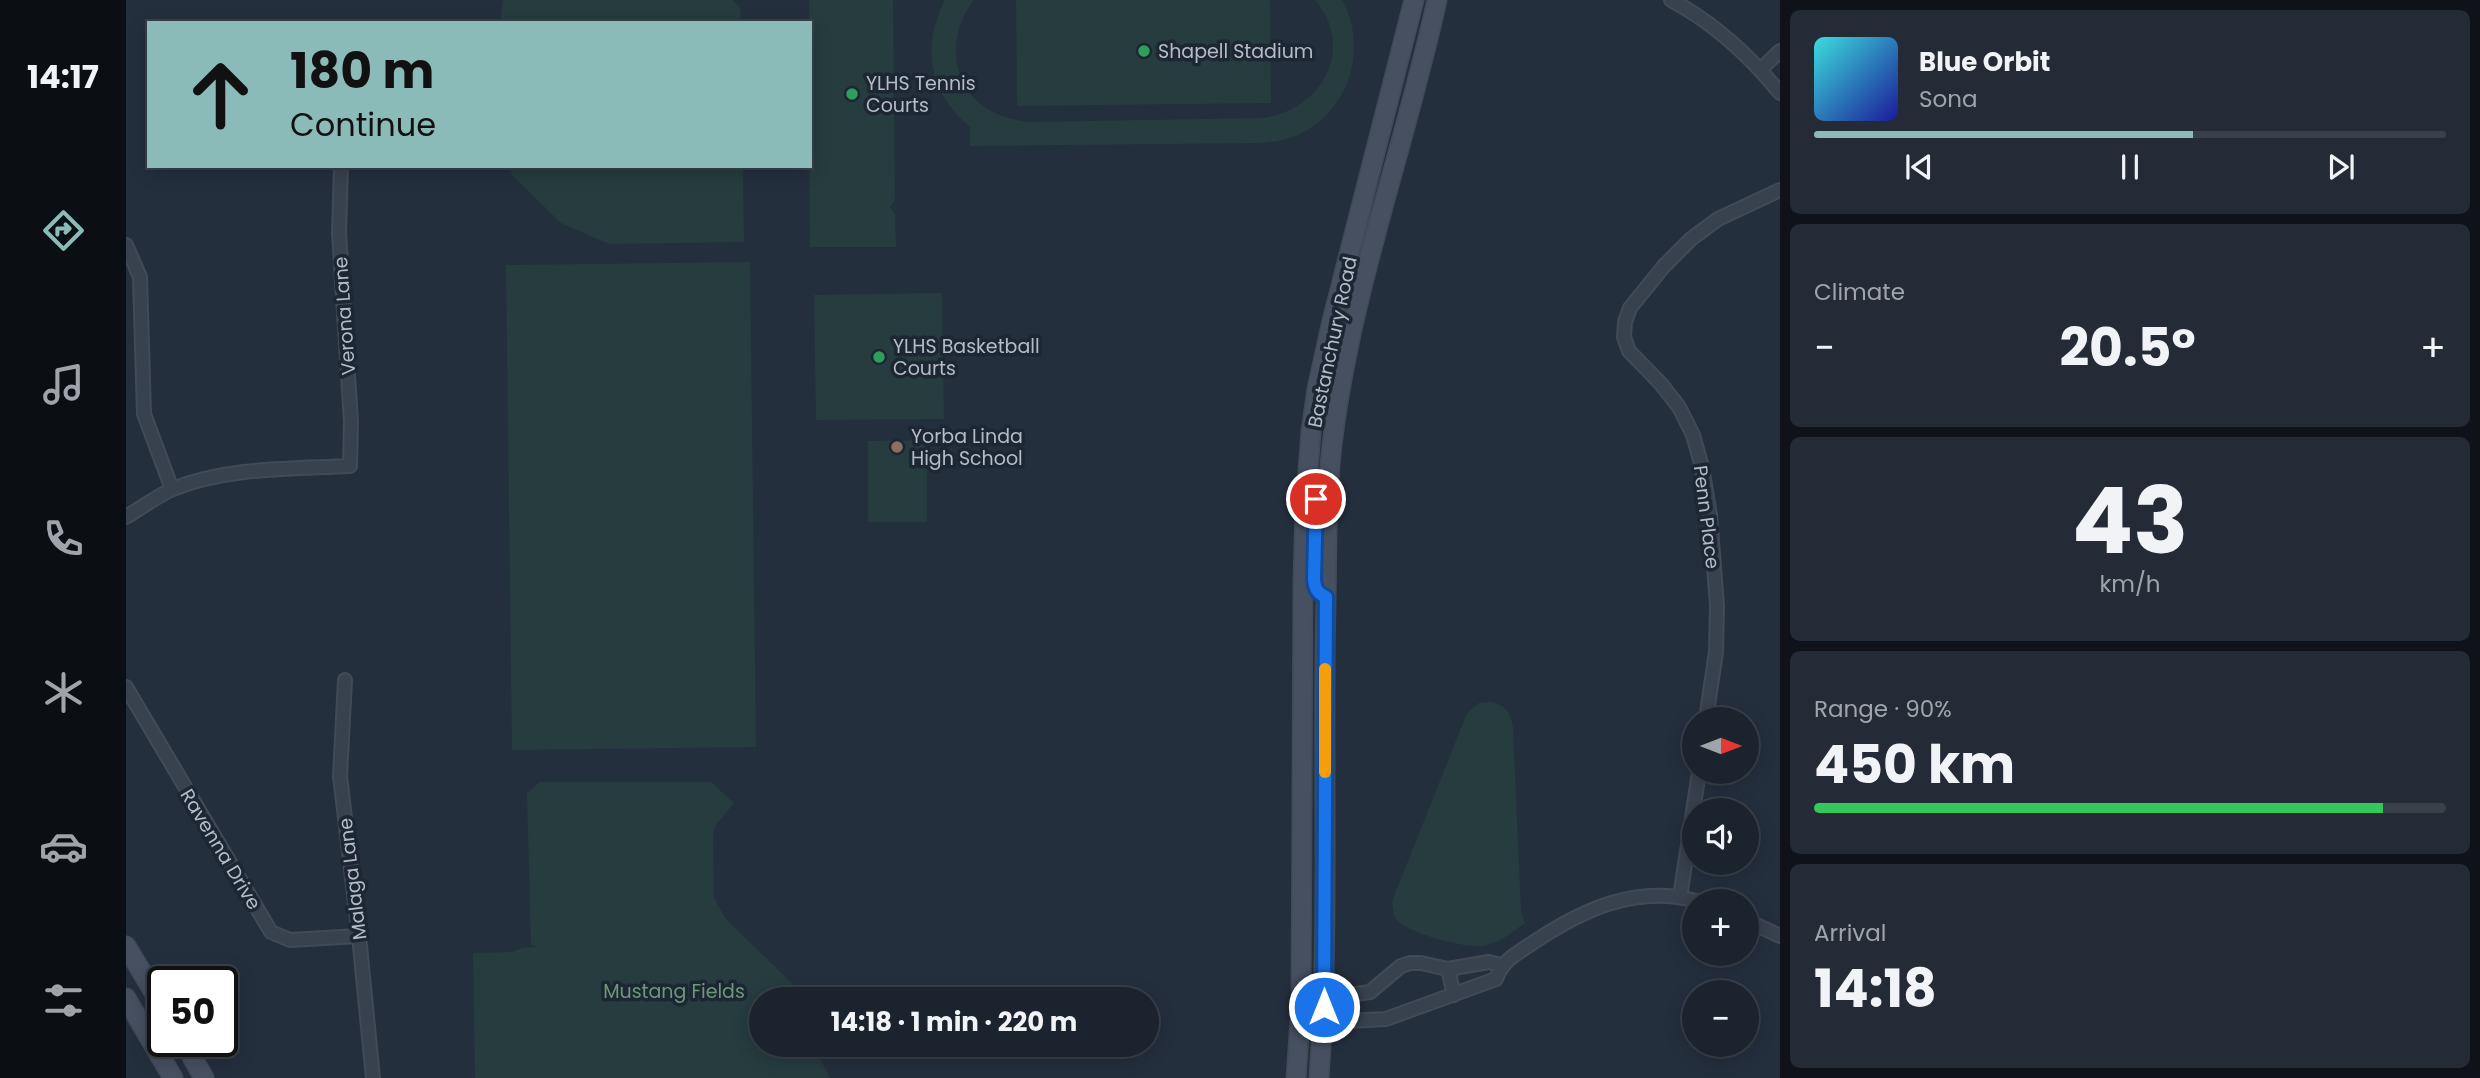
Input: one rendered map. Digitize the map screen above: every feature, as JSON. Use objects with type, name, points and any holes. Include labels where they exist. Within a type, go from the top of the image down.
[{"type":"main road","name":"Bastanchury Road","points":[[1296,1078],[1301,1006],[1303,583],[1307,480],[1317,389],[1343,273],[1414,0]]},
{"type":"main road","name":"Bastanchury Road","points":[[1319,1078],[1324,1007],[1328,499],[1333,439],[1339,395],[1358,308],[1437,0]]},
{"type":"main road","points":[[1339,395],[1334,393],[1330,385],[1349,295],[1348,283],[1343,273]]},
{"type":"main road","points":[[1307,480],[1313,484],[1316,492],[1315,589],[1326,597]]},
{"type":"main road","points":[[126,946],[147,981]]},
{"type":"main road","points":[[126,998],[173,1078]]},
{"type":"main road","points":[[193,1057],[205,1078]]},
{"type":"street","points":[[1671,0],[1715,28],[1761,69],[1780,93]]},
{"type":"street","points":[[1761,69],[1780,51]]},
{"type":"street","name":"Verona Lane","points":[[172,489],[218,477],[270,470],[350,466],[351,422],[339,233],[341,168]]},
{"type":"street","name":"Penn Place","points":[[1708,707],[1716,652],[1717,606],[1710,515],[1702,467],[1693,435],[1678,407],[1661,384],[1629,351],[1624,337],[1625,322],[1630,308],[1664,266],[1691,239],[1718,219],[1780,190]]},
{"type":"street","points":[[126,245],[140,277],[144,414],[172,489],[126,517]]},
{"type":"street","name":"Malaga Lane","points":[[345,680],[340,776],[373,1078]]},
{"type":"street","name":"Ravenna Drive","points":[[126,687],[271,932],[290,940],[359,936]]},
{"type":"street","points":[[1301,1006],[1324,1007],[1349,1021],[1386,1018],[1496,979],[1501,965],[1556,927],[1584,912],[1608,903],[1634,898],[1680,897],[1697,784]]},
{"type":"street","points":[[1759,926],[1780,936]]},
{"type":"street","points":[[1324,1007],[1349,995],[1370,992],[1401,966],[1410,963],[1448,969],[1489,962],[1501,965]]},
{"type":"street","points":[[1448,969],[1454,995]]},
{"type":"green space","points":[[503,0],[732,0],[740,7],[741,21],[500,21]]},
{"type":"green space","name":"YLHS Tennis Courts","points":[[809,0],[893,0],[895,200],[890,207],[895,215],[896,247],[810,247],[812,21],[809,21]]},
{"type":"green space","points":[[945,0],[974,0],[965,13],[956,43],[959,73],[966,87],[975,99],[993,112],[1029,122],[1261,118],[1282,113],[1300,104],[1315,91],[1326,75],[1332,57],[1333,38],[1327,19],[1315,0],[1342,0],[1354,39],[1353,58],[1349,77],[1330,111],[1316,125],[1284,139],[1260,143],[970,146],[970,127],[945,99],[933,68],[933,35]]},
{"type":"green space","name":"Shapell Stadium","points":[[1016,0],[1270,0],[1271,103],[1017,106]]},
{"type":"green space","points":[[510,168],[743,168],[744,242],[609,244],[561,223],[512,175]]},
{"type":"green space","points":[[750,262],[756,747],[512,750],[506,265]]},
{"type":"green space","name":"YLHS Basketball Courts","points":[[942,293],[944,419],[816,420],[814,295]]},
{"type":"green space","points":[[927,440],[927,522],[868,522],[868,441]]},
{"type":"green space","points":[[1491,702],[1506,710],[1513,727],[1521,912],[1525,923],[1494,943],[1482,946],[1463,945],[1404,926],[1395,917],[1392,901],[1467,713],[1479,703]]},
{"type":"green space","name":"Mustang Fields","points":[[540,782],[711,782],[734,803],[715,826],[714,898],[726,919],[796,987],[749,987],[749,1057],[819,1057],[830,1078],[475,1078],[473,953],[512,952],[535,947],[531,945],[527,793]]},
{"type":"slow traffic","points":[[1325,669],[1325,772]]},
{"type":"place","name":"Shapell Stadium","points":[[1144,51]]},
{"type":"place","name":"YLHS Tennis Courts","points":[[852,94]]},
{"type":"place","name":"YLHS Basketball Courts","points":[[879,357]]},
{"type":"place","name":"Yorba Linda High School","points":[[897,447]]},
{"type":"route","points":[[1316,499],[1315,589],[1326,597],[1324,1007]]}]
